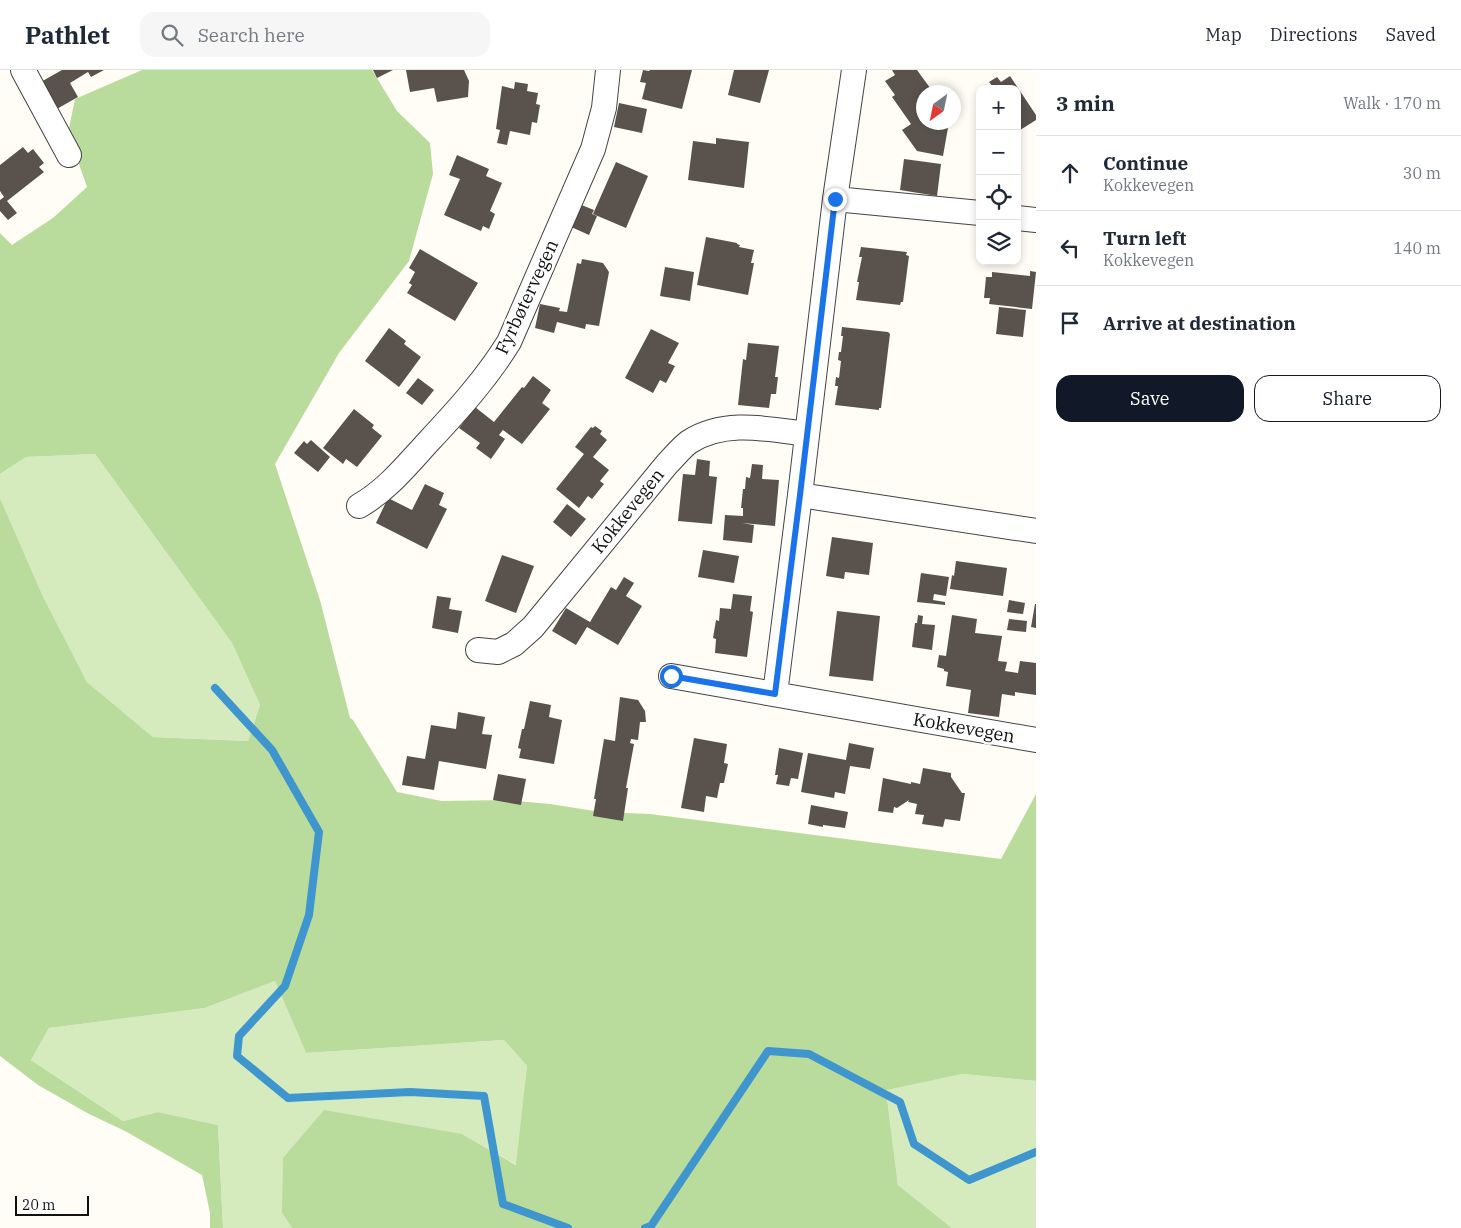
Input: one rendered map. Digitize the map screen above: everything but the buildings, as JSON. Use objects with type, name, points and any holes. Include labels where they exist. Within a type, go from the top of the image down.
[{"type":"street","points":[[23,70],[69,155]]},
{"type":"street","name":"Fyrbøtervegen","points":[[359,506],[374,498],[394,480],[475,391],[509,342],[593,149],[604,108],[608,70]]},
{"type":"street","points":[[775,694],[835,199],[854,70]]},
{"type":"street","points":[[835,199],[976,212]]},
{"type":"street","points":[[1021,218],[1036,220]]},
{"type":"street","name":"Kokkevegen","points":[[478,650],[498,652],[514,644],[533,627],[667,464],[688,443],[707,432],[731,427],[761,428],[807,434]]},
{"type":"street","points":[[800,495],[1036,531]]},
{"type":"street","name":"Kokkevegen","points":[[671,676],[1036,740]]},
{"type":"green space","points":[[142,70],[372,70],[397,111],[430,143],[433,174],[409,261],[339,353],[275,464],[320,600],[350,718],[397,792],[442,801],[506,800],[550,804],[601,812],[650,814],[1001,859],[1036,794],[1036,1081],[962,1074],[886,1090],[898,1185],[952,1228],[292,1228],[282,1213],[283,1158],[324,1110],[462,1134],[516,1165],[527,1066],[504,1040],[306,1053],[275,981],[205,1008],[49,1028],[31,1060],[123,1121],[158,1112],[218,1125],[223,1228],[210,1228],[210,1213],[202,1175],[125,1131],[89,1114],[38,1085],[0,1056],[0,498],[43,597],[87,682],[153,737],[248,741],[260,705],[232,643],[95,454],[26,457],[0,474],[0,233],[12,245],[53,218],[87,187],[68,133],[75,99]]},
{"type":"green space","points":[[95,454],[232,643],[260,705],[248,741],[153,737],[87,682],[43,598],[0,498],[0,474],[26,457]]},
{"type":"green space","points":[[275,981],[306,1053],[504,1040],[527,1066],[517,1165],[462,1134],[282,1213],[292,1228],[223,1228],[218,1125],[158,1112],[123,1121],[31,1060],[49,1028],[205,1008]]},
{"type":"green space","points":[[962,1074],[1036,1081],[1036,1228],[952,1228],[898,1185],[886,1089]]},
{"type":"waterway","points":[[215,688],[272,750],[319,832],[309,915],[285,986],[239,1036],[237,1056],[288,1098],[410,1092],[484,1096],[503,1204],[568,1228]]},
{"type":"waterway","points":[[645,1228],[651,1226],[768,1051],[809,1054],[900,1102],[914,1144],[969,1180],[1036,1152]]},
{"type":"route","points":[[671,676],[775,694],[835,199]]}]
